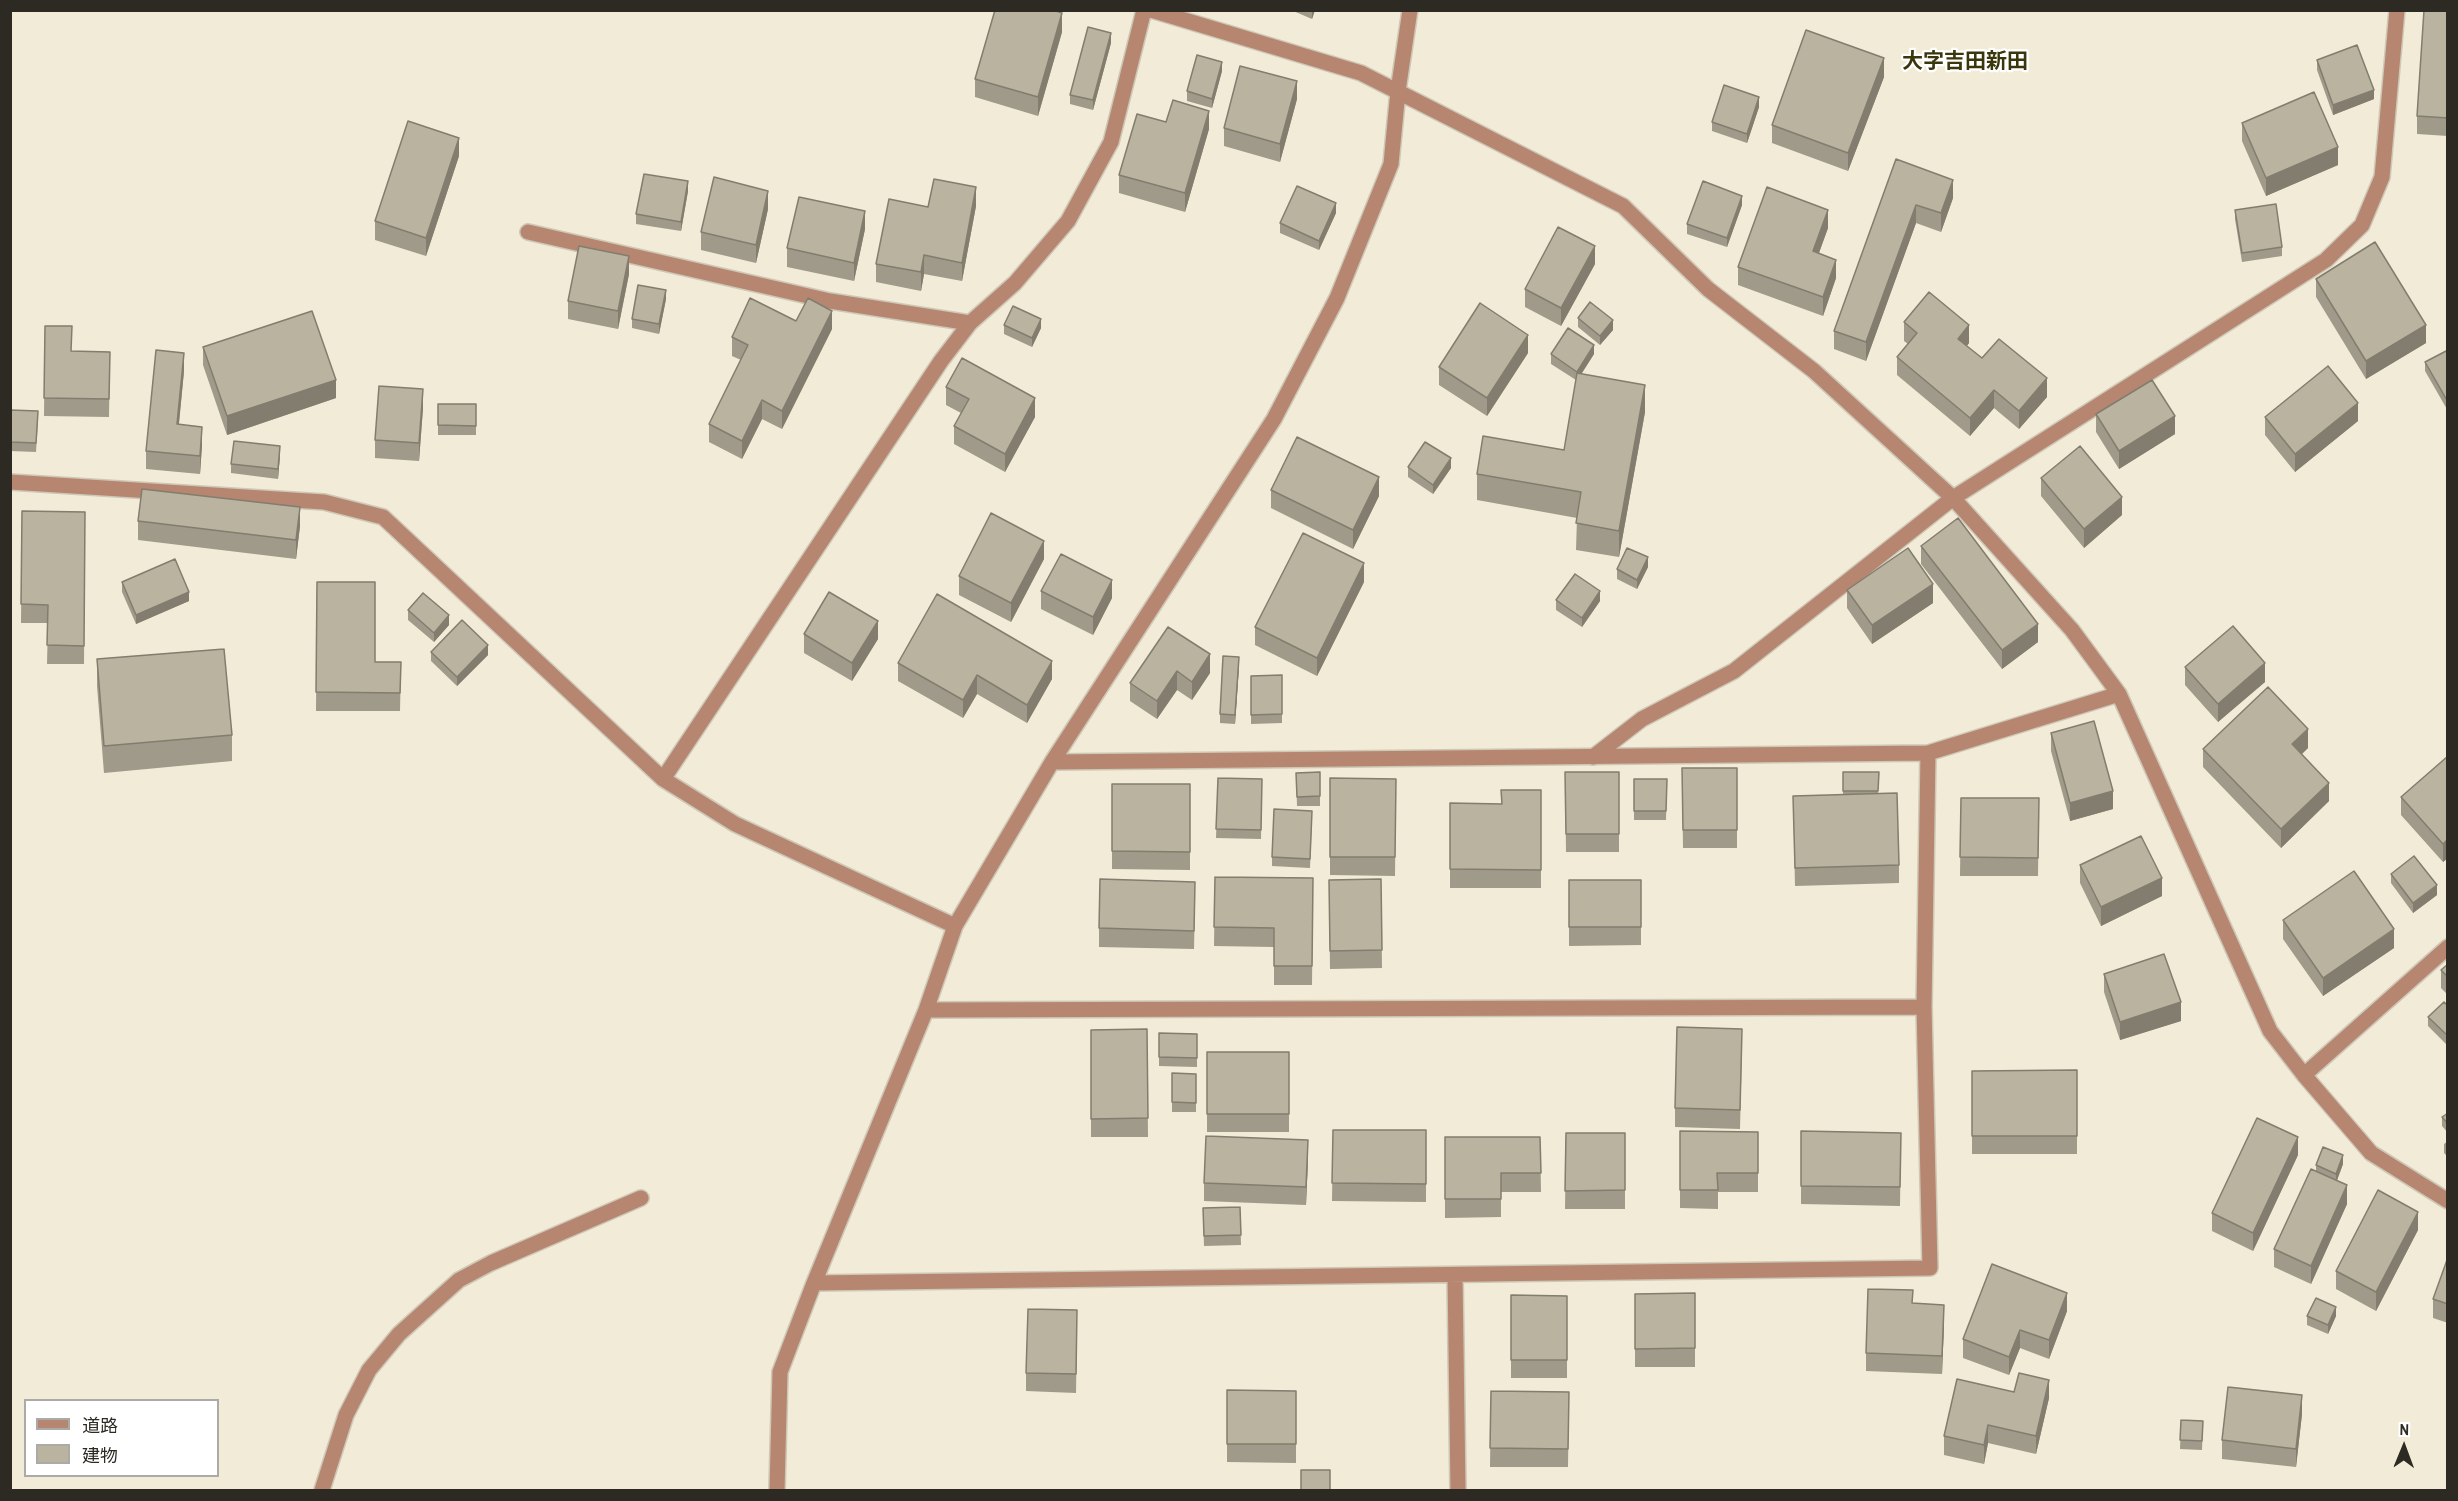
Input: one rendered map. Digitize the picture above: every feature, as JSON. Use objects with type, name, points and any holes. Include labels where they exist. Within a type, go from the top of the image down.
[{"type":"street","points":[[663,779],[934,371],[970,323],[1015,283],[1068,221],[1111,142],[1144,10]]},
{"type":"street","points":[[1151,10],[1360,73],[1398,90],[1623,206],[1708,289],[1815,370],[1953,498],[2072,630],[2119,694],[2270,1031],[2304,1075],[2371,1153],[2448,1201]]},
{"type":"street","points":[[777,1491],[780,1372],[926,1010],[955,926],[1052,762],[1274,419],[1337,298],[1391,164],[1398,90],[1410,10]]},
{"type":"street","points":[[1593,757],[1642,718],[1734,671],[1953,498],[2326,260],[2362,225],[2382,177],[2397,10]]},
{"type":"street","points":[[528,232],[830,301],[970,323]]},
{"type":"street","points":[[10,482],[324,502],[383,517],[663,779],[735,825],[955,926]]},
{"type":"street","points":[[1052,762],[1928,753],[2119,694]]},
{"type":"street","points":[[814,1283],[1930,1268],[1924,1007],[1928,753]]},
{"type":"street","points":[[2304,1075],[2448,947]]},
{"type":"street","points":[[926,1010],[1924,1007]]},
{"type":"street","points":[[322,1491],[346,1415],[369,1370],[399,1334],[459,1280],[491,1263],[641,1198]]},
{"type":"street","points":[[1455,1275],[1458,1491]]},
{"type":"building","points":[[995,10],[1053,10],[1062,13],[1038,97],[975,79]]},
{"type":"building","points":[[2424,10],[2448,10],[2448,118],[2417,116]]},
{"type":"building","points":[[1088,27],[1111,33],[1093,100],[1070,95]]},
{"type":"building","points":[[1806,30],[1884,58],[1848,153],[1772,125]]},
{"type":"building","points":[[2357,45],[2374,90],[2333,105],[2317,60]]},
{"type":"building","points":[[1197,55],[1222,62],[1212,99],[1187,91]]},
{"type":"building","points":[[1240,66],[1297,81],[1280,144],[1224,128]]},
{"type":"building","points":[[1724,85],[1759,97],[1747,134],[1712,122]]},
{"type":"building","points":[[2314,92],[2338,147],[2266,178],[2242,123]]},
{"type":"building","points":[[1173,100],[1209,111],[1185,193],[1119,175],[1137,114],[1166,122]]},
{"type":"building","points":[[408,121],[459,138],[426,238],[375,221]]},
{"type":"building","points":[[1896,159],[1953,180],[1941,213],[1916,205],[1866,342],[1834,331]]},
{"type":"building","points":[[644,174],[688,181],[681,222],[636,214]]},
{"type":"building","points":[[714,177],[768,191],[756,245],[701,232]]},
{"type":"building","points":[[934,179],[976,187],[962,263],[924,255],[921,272],[876,264],[889,199],[928,207]]},
{"type":"building","points":[[1703,181],[1742,196],[1727,238],[1687,224]]},
{"type":"building","points":[[1297,186],[1336,203],[1319,241],[1280,223]]},
{"type":"building","points":[[1767,187],[1828,210],[1813,251],[1836,260],[1823,297],[1738,267]]},
{"type":"building","points":[[799,197],[865,211],[854,263],[787,248]]},
{"type":"building","points":[[2276,204],[2282,247],[2242,253],[2235,210]]},
{"type":"building","points":[[1558,227],[1595,246],[1561,308],[1525,289]]},
{"type":"building","points":[[2375,242],[2426,325],[2366,361],[2316,279]]},
{"type":"building","points":[[579,246],[629,256],[618,311],[568,301]]},
{"type":"building","points":[[638,285],[666,290],[659,324],[632,319]]},
{"type":"building","points":[[1929,292],[1969,325],[1958,339],[1982,358],[1999,339],[2047,378],[2019,411],[1994,390],[1970,418],[1897,357],[1917,333],[1904,322]]},
{"type":"building","points":[[750,298],[796,321],[808,298],[832,311],[782,411],[762,400],[742,441],[709,424],[748,345],[732,337]]},
{"type":"building","points":[[1590,302],[1613,320],[1600,336],[1578,318]]},
{"type":"building","points":[[1480,303],[1528,335],[1487,398],[1439,367]]},
{"type":"building","points":[[1013,306],[1041,319],[1032,338],[1004,325]]},
{"type":"building","points":[[312,311],[336,380],[227,416],[203,347]]},
{"type":"building","points":[[45,326],[72,326],[71,351],[110,352],[109,399],[44,398]]},
{"type":"building","points":[[1568,328],[1594,345],[1577,372],[1551,354]]},
{"type":"building","points":[[156,350],[184,353],[177,424],[202,427],[200,456],[146,451]]},
{"type":"building","points":[[2448,350],[2448,402],[2425,362]]},
{"type":"building","points":[[962,358],[1035,398],[1005,454],[954,426],[969,399],[946,387]]},
{"type":"building","points":[[2328,366],[2358,403],[2295,454],[2265,417]]},
{"type":"building","points":[[1577,373],[1645,385],[1619,531],[1576,523],[1581,492],[1477,474],[1483,436],[1564,450]]},
{"type":"building","points":[[2152,380],[2175,416],[2119,451],[2096,414]]},
{"type":"building","points":[[379,386],[423,389],[419,443],[375,440]]},
{"type":"building","points":[[438,404],[476,404],[476,426],[438,425]]},
{"type":"building","points":[[10,410],[38,411],[36,443],[10,442]]},
{"type":"building","points":[[1297,437],[1379,477],[1353,530],[1271,490]]},
{"type":"building","points":[[234,441],[280,446],[278,469],[231,464]]},
{"type":"building","points":[[1425,442],[1451,458],[1433,485],[1408,467]]},
{"type":"building","points":[[2080,446],[2122,497],[2084,529],[2041,478]]},
{"type":"building","points":[[142,489],[300,507],[296,540],[138,521]]},
{"type":"building","points":[[22,511],[85,512],[84,646],[47,645],[48,605],[21,604]]},
{"type":"building","points":[[991,513],[1044,541],[1011,603],[959,576]]},
{"type":"building","points":[[1958,518],[2038,624],[2002,650],[1921,546]]},
{"type":"building","points":[[1303,533],[1364,563],[1317,658],[1255,627]]},
{"type":"building","points":[[1627,548],[1648,557],[1637,580],[1617,569]]},
{"type":"building","points":[[1908,548],[1933,584],[1872,625],[1847,590]]},
{"type":"building","points":[[1061,554],[1112,580],[1093,617],[1041,591]]},
{"type":"building","points":[[175,559],[189,592],[136,615],[122,582]]},
{"type":"building","points":[[1575,574],[1600,591],[1582,618],[1556,600]]},
{"type":"building","points":[[317,582],[375,582],[375,662],[401,662],[400,693],[316,692]]},
{"type":"building","points":[[829,592],[878,621],[852,663],[804,634]]},
{"type":"building","points":[[423,593],[449,615],[434,633],[408,610]]},
{"type":"building","points":[[937,594],[1052,661],[1027,705],[977,675],[963,700],[898,663]]},
{"type":"building","points":[[462,620],[488,645],[457,677],[431,652]]},
{"type":"building","points":[[2233,626],[2265,663],[2218,704],[2185,667]]},
{"type":"building","points":[[1168,627],[1210,654],[1192,682],[1177,671],[1157,701],[1130,683]]},
{"type":"building","points":[[224,649],[232,735],[104,746],[97,659]]},
{"type":"building","points":[[1223,656],[1239,657],[1235,715],[1220,714]]},
{"type":"building","points":[[1282,675],[1282,714],[1251,715],[1251,676]]},
{"type":"building","points":[[2268,687],[2308,729],[2292,744],[2329,783],[2281,829],[2203,749]]},
{"type":"building","points":[[2094,721],[2113,791],[2070,803],[2051,733]]},
{"type":"building","points":[[2448,756],[2448,839],[2443,844],[2401,797]]},
{"type":"building","points":[[1682,768],[1737,768],[1737,830],[1683,830]]},
{"type":"building","points":[[1320,772],[1320,796],[1297,797],[1296,773]]},
{"type":"building","points":[[1565,772],[1619,772],[1619,834],[1566,834]]},
{"type":"building","points":[[1843,772],[1879,772],[1878,791],[1843,791]]},
{"type":"building","points":[[1218,778],[1262,779],[1261,830],[1216,829]]},
{"type":"building","points":[[1330,778],[1396,779],[1395,857],[1330,857]]},
{"type":"building","points":[[1634,779],[1667,779],[1666,811],[1634,811]]},
{"type":"building","points":[[1112,784],[1190,784],[1190,852],[1112,851]]},
{"type":"building","points":[[1501,790],[1541,790],[1541,870],[1450,869],[1450,803],[1502,804]]},
{"type":"building","points":[[1897,793],[1899,865],[1795,868],[1793,796]]},
{"type":"building","points":[[1961,798],[2039,798],[2038,858],[1960,857]]},
{"type":"building","points":[[1274,809],[1312,811],[1310,859],[1272,857]]},
{"type":"building","points":[[2141,836],[2162,878],[2101,907],[2080,865]]},
{"type":"building","points":[[2414,856],[2437,885],[2413,903],[2391,874]]},
{"type":"building","points":[[2354,871],[2394,929],[2323,978],[2283,920]]},
{"type":"building","points":[[1215,877],[1313,878],[1312,966],[1274,966],[1274,928],[1214,927]]},
{"type":"building","points":[[1100,879],[1195,882],[1194,931],[1099,928]]},
{"type":"building","points":[[1381,879],[1382,950],[1330,951],[1329,880]]},
{"type":"building","points":[[1569,880],[1641,880],[1641,927],[1569,927]]},
{"type":"building","points":[[2164,954],[2181,1002],[2120,1022],[2104,974]]},
{"type":"building","points":[[2448,964],[2448,977],[2441,970]]},
{"type":"building","points":[[2444,1002],[2448,1006],[2448,1036],[2428,1017]]},
{"type":"building","points":[[1677,1027],[1742,1029],[1740,1110],[1675,1108]]},
{"type":"building","points":[[1147,1029],[1148,1118],[1091,1119],[1091,1030]]},
{"type":"building","points":[[1159,1033],[1197,1034],[1197,1058],[1159,1057]]},
{"type":"building","points":[[1207,1052],[1289,1052],[1289,1114],[1207,1114]]},
{"type":"building","points":[[2077,1070],[2077,1136],[1972,1136],[1972,1071]]},
{"type":"building","points":[[1172,1073],[1196,1074],[1196,1103],[1172,1102]]},
{"type":"building","points":[[2448,1113],[2448,1124],[2442,1117]]},
{"type":"building","points":[[2257,1118],[2298,1137],[2253,1233],[2212,1213]]},
{"type":"building","points":[[1333,1130],[1426,1130],[1426,1184],[1332,1183]]},
{"type":"building","points":[[1680,1131],[1758,1132],[1758,1173],[1717,1173],[1718,1190],[1680,1190]]},
{"type":"building","points":[[1801,1131],[1901,1133],[1900,1187],[1801,1186]]},
{"type":"building","points":[[1566,1133],[1625,1133],[1625,1190],[1565,1191]]},
{"type":"building","points":[[1206,1136],[1308,1140],[1306,1187],[1204,1183]]},
{"type":"building","points":[[1445,1137],[1540,1137],[1541,1173],[1501,1173],[1501,1199],[1445,1199]]},
{"type":"building","points":[[2323,1147],[2343,1155],[2336,1174],[2316,1165]]},
{"type":"building","points":[[2311,1169],[2347,1185],[2311,1266],[2274,1249]]},
{"type":"building","points":[[2378,1190],[2418,1212],[2376,1292],[2336,1271]]},
{"type":"building","points":[[1240,1207],[1241,1235],[1204,1236],[1203,1208]]},
{"type":"building","points":[[2448,1260],[2448,1304],[2433,1299]]},
{"type":"building","points":[[1992,1264],[2067,1293],[2049,1340],[2020,1330],[2009,1357],[1963,1339]]},
{"type":"building","points":[[1868,1289],[1913,1290],[1912,1303],[1944,1305],[1942,1356],[1866,1353]]},
{"type":"building","points":[[1695,1293],[1695,1348],[1635,1349],[1635,1294]]},
{"type":"building","points":[[1511,1295],[1567,1296],[1567,1360],[1511,1360]]},
{"type":"building","points":[[2316,1298],[2336,1307],[2328,1325],[2307,1316]]},
{"type":"building","points":[[1028,1309],[1077,1310],[1076,1374],[1026,1373]]},
{"type":"building","points":[[2019,1373],[2049,1380],[2036,1436],[1988,1425],[1984,1445],[1944,1436],[1957,1379],[2014,1392]]},
{"type":"building","points":[[2228,1387],[2302,1395],[2296,1449],[2222,1440]]},
{"type":"building","points":[[1227,1390],[1296,1391],[1296,1444],[1227,1444]]},
{"type":"building","points":[[1491,1391],[1569,1392],[1568,1449],[1490,1448]]},
{"type":"building","points":[[2181,1420],[2203,1421],[2202,1441],[2180,1440]]},
{"type":"building","points":[[1301,1470],[1330,1470],[1330,1491],[1301,1491]]},
{"type":"district","name":"大字吉田新田","points":[[1965,62]]}]
